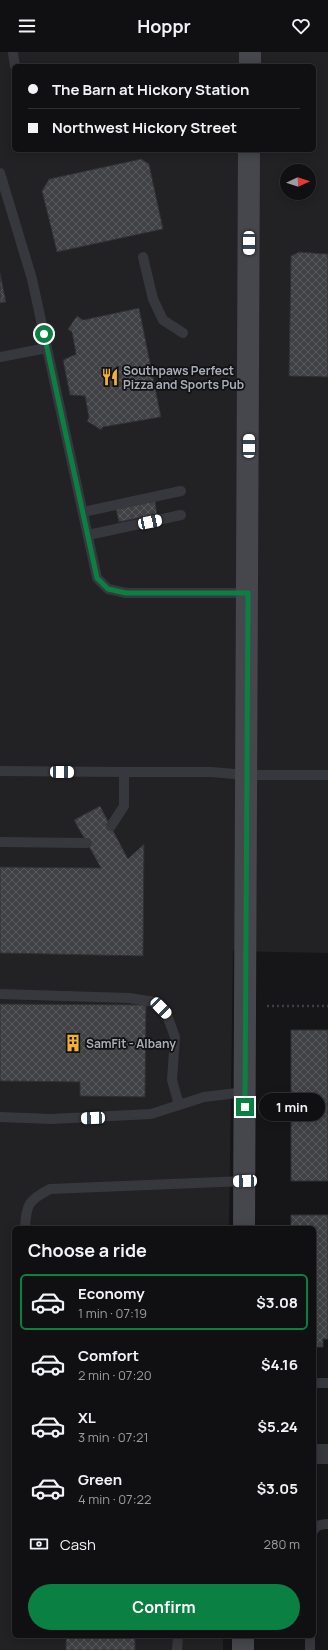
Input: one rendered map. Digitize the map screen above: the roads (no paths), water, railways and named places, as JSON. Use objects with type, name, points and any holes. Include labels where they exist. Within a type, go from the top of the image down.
[{"type":"street","points":[[250,52],[250,64]]},
{"type":"street","points":[[244,1226],[249,152]]},
{"type":"street","points":[[316,1454],[328,1454]]},
{"type":"street","points":[[243,1638],[243,1650]]},
{"type":"lane","points":[[13,53],[16,64]]},
{"type":"lane","points":[[0,173],[3,196],[32,279],[97,578],[108,589],[126,593],[248,593]]},
{"type":"lane","points":[[143,257],[153,299],[163,320],[183,333]]},
{"type":"lane","points":[[0,357],[47,348]]},
{"type":"lane","points":[[83,512],[181,491]]},
{"type":"lane","points":[[88,535],[181,515]]},
{"type":"lane","points":[[0,771],[211,772],[247,775],[328,775]]},
{"type":"lane","points":[[111,826],[124,806],[124,772]]},
{"type":"lane","points":[[0,842],[87,843]]},
{"type":"lane","points":[[0,994],[129,998],[155,1002],[167,1015],[175,1037],[172,1080],[179,1105]]},
{"type":"lane","points":[[0,1117],[51,1119],[151,1114],[204,1097],[245,1092]]},
{"type":"lane","points":[[25,1226],[26,1212],[34,1197],[50,1189],[245,1181]]},
{"type":"lane","points":[[316,1383],[328,1383]]},
{"type":"lane","points":[[316,1528],[323,1524],[328,1524]]},
{"type":"lane","points":[[177,1650],[178,1638]]},
{"type":"lane","points":[[310,1638],[310,1650]]},
{"type":"place","name":"Southpaws Perfect Pizza and Sports Pub","points":[[110,377]]},
{"type":"place","name":"SamFit - Albany","points":[[73,1043]]}]
